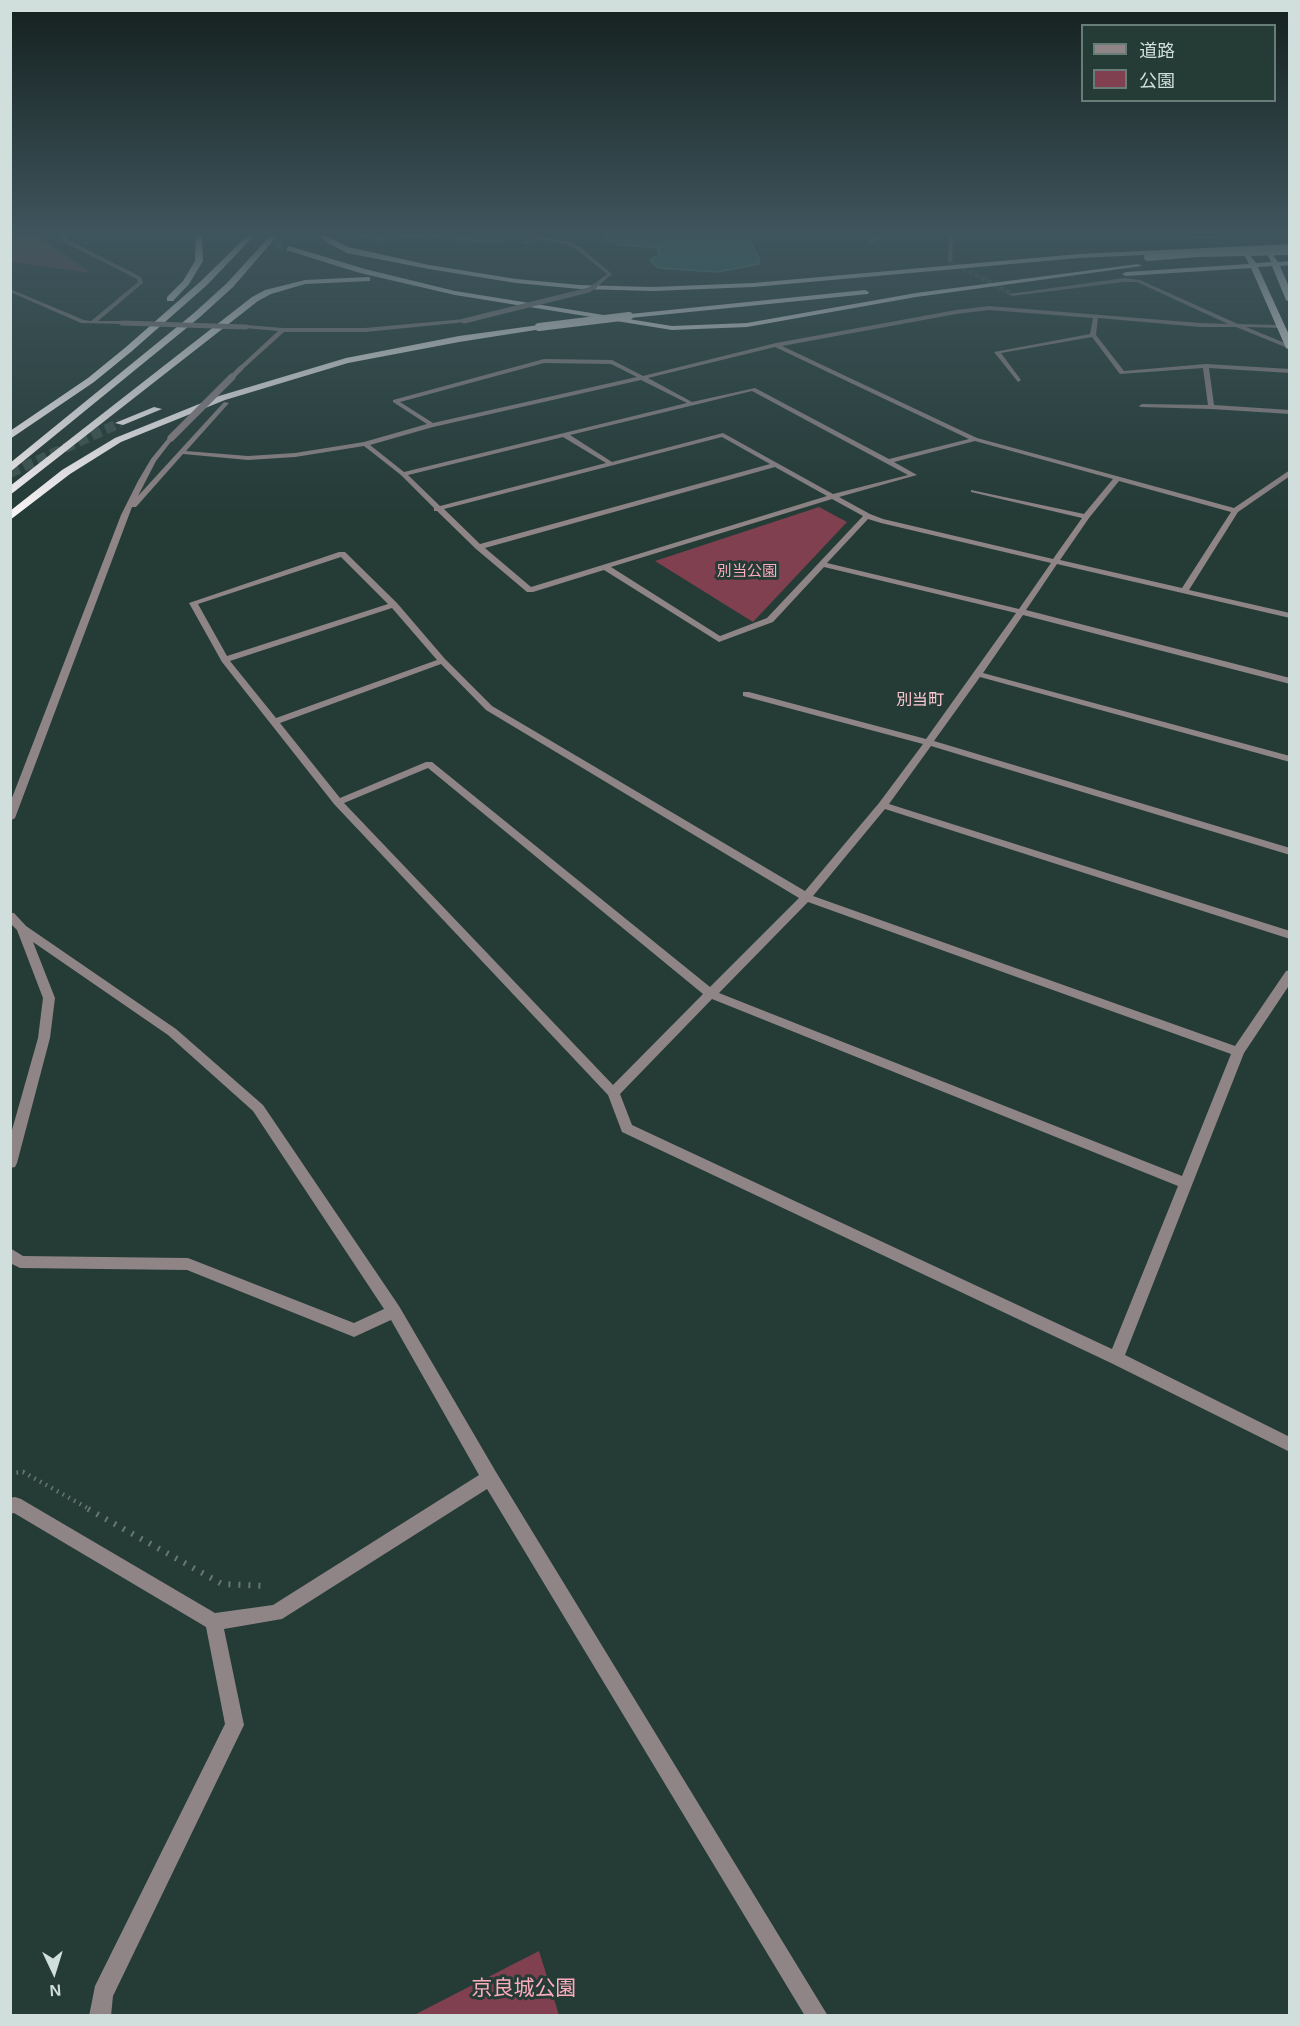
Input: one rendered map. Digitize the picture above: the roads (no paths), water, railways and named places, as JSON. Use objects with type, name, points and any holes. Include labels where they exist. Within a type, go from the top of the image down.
[{"type":"highway","points":[[91,380],[140,330]]},
{"type":"highway","points":[[10,436],[91,380],[151,330]]},
{"type":"highway","points":[[10,469],[179,330]]},
{"type":"highway","points":[[10,492],[216,330]]},
{"type":"highway","points":[[404,337],[464,330]]},
{"type":"highway","points":[[10,517],[66,472],[118,440],[148,425],[222,398],[346,361],[522,330]]},
{"type":"highway","points":[[635,333],[693,336],[760,330]]},
{"type":"highway","points":[[1281,330],[1289,347]]},
{"type":"highway","points":[[204,393],[242,380]]},
{"type":"highway","points":[[120,423],[162,408]]},
{"type":"street","points":[[277,330],[370,330]]},
{"type":"street","points":[[10,818],[125,515],[141,481],[153,460],[171,438],[283,330]]},
{"type":"street","points":[[180,452],[248,458],[295,455],[365,444],[432,425],[776,345],[865,330]]},
{"type":"street","points":[[1094,330],[1093,335],[1122,373],[1206,366],[1290,371]]},
{"type":"street","points":[[1247,330],[1289,347]]},
{"type":"street","points":[[1018,380],[998,352],[1093,335]]},
{"type":"street","points":[[776,345],[975,439],[1236,511]]},
{"type":"street","points":[[432,425],[395,401],[544,361],[612,362],[645,377],[689,402]]},
{"type":"street","points":[[1206,366],[1211,407]]},
{"type":"street","points":[[365,444],[403,474],[437,509],[530,590],[835,496],[914,475],[753,389],[689,402],[403,474]]},
{"type":"street","points":[[125,515],[226,403]]},
{"type":"street","points":[[1142,406],[1290,412]]},
{"type":"street","points":[[563,434],[610,463]]},
{"type":"street","points":[[437,509],[723,435],[867,516],[1290,616]]},
{"type":"street","points":[[889,461],[975,439]]},
{"type":"street","points":[[479,547],[774,465]]},
{"type":"street","points":[[1184,591],[1236,511],[1290,472]]},
{"type":"street","points":[[614,1094],[806,897],[883,805],[978,674],[1019,611],[1086,517],[1118,478]]},
{"type":"street","points":[[973,491],[1086,517]]},
{"type":"street","points":[[607,568],[719,639],[770,620],[867,516]]},
{"type":"street","points":[[1238,1052],[806,897],[489,708],[442,661],[394,605],[342,554],[193,603],[225,660],[338,802],[614,1094],[627,1128],[1116,1358],[1290,1445]]},
{"type":"street","points":[[821,564],[1019,611],[1290,681]]},
{"type":"street","points":[[225,660],[394,605]]},
{"type":"street","points":[[273,722],[442,661]]},
{"type":"street","points":[[978,674],[1290,759]]},
{"type":"street","points":[[746,694],[927,742],[1290,852]]},
{"type":"street","points":[[338,802],[429,764],[711,994],[1185,1184]]},
{"type":"street","points":[[883,805],[1290,935]]},
{"type":"street","points":[[10,916],[22,929],[172,1032],[258,1107],[394,1311],[490,1478],[817,2016]]},
{"type":"street","points":[[10,1163],[44,1038],[50,998],[22,929]]},
{"type":"street","points":[[1116,1358],[1238,1052],[1290,974]]},
{"type":"street","points":[[10,1254],[20,1262],[188,1264],[354,1330],[394,1311]]},
{"type":"street","points":[[10,1506],[15,1505],[214,1622],[276,1613],[490,1478]]},
{"type":"street","points":[[100,2016],[103,1995],[235,1725],[214,1622]]},
{"type":"tunnel","points":[[10,473],[120,423]]},
{"type":"district","name":"別当町","points":[[920,701]]},
{"type":"park label","name":"別当公園","points":[[747,572]]},
{"type":"park label","name":"京良城公園","points":[[524,1989]]}]
